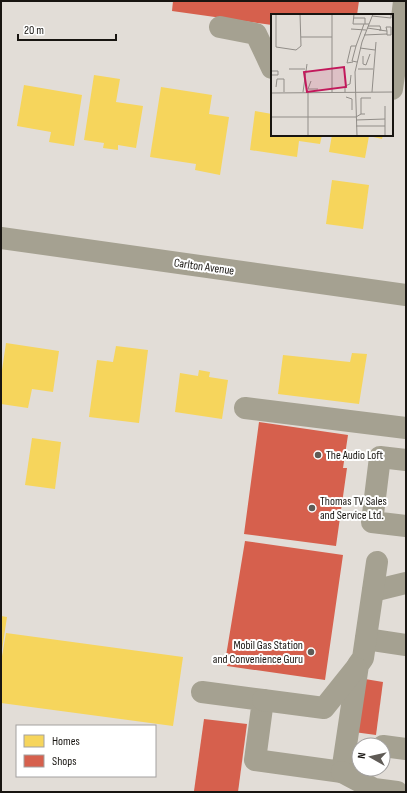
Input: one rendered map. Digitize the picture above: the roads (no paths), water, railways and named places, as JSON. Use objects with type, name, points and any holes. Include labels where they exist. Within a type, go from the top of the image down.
[{"type":"street","points":[[393,84],[404,27],[404,1]]},
{"type":"street","points":[[220,27],[256,34],[271,66]]},
{"type":"street","name":"Carlton Avenue","points":[[1,238],[406,295]]},
{"type":"street","points":[[245,408],[406,428]]},
{"type":"street","points":[[406,460],[380,457],[372,522],[406,526]]},
{"type":"street","points":[[202,692],[324,708],[363,658],[377,562]]},
{"type":"street","points":[[373,591],[406,583]]},
{"type":"street","points":[[366,639],[406,645]]},
{"type":"street","points":[[353,737],[358,665]]},
{"type":"street","points":[[263,700],[255,760],[342,772],[374,789],[397,792]]},
{"type":"street","points":[[391,747],[406,749]]},
{"type":"street","points":[[342,772],[351,749]]},
{"type":"place","name":"The Audio Loft","points":[[318,455]]},
{"type":"place","name":"Thomas TV Sales and Service Ltd.","points":[[312,508]]},
{"type":"place","name":"Mobil Gas Station and Convenience Guru","points":[[311,652]]}]
